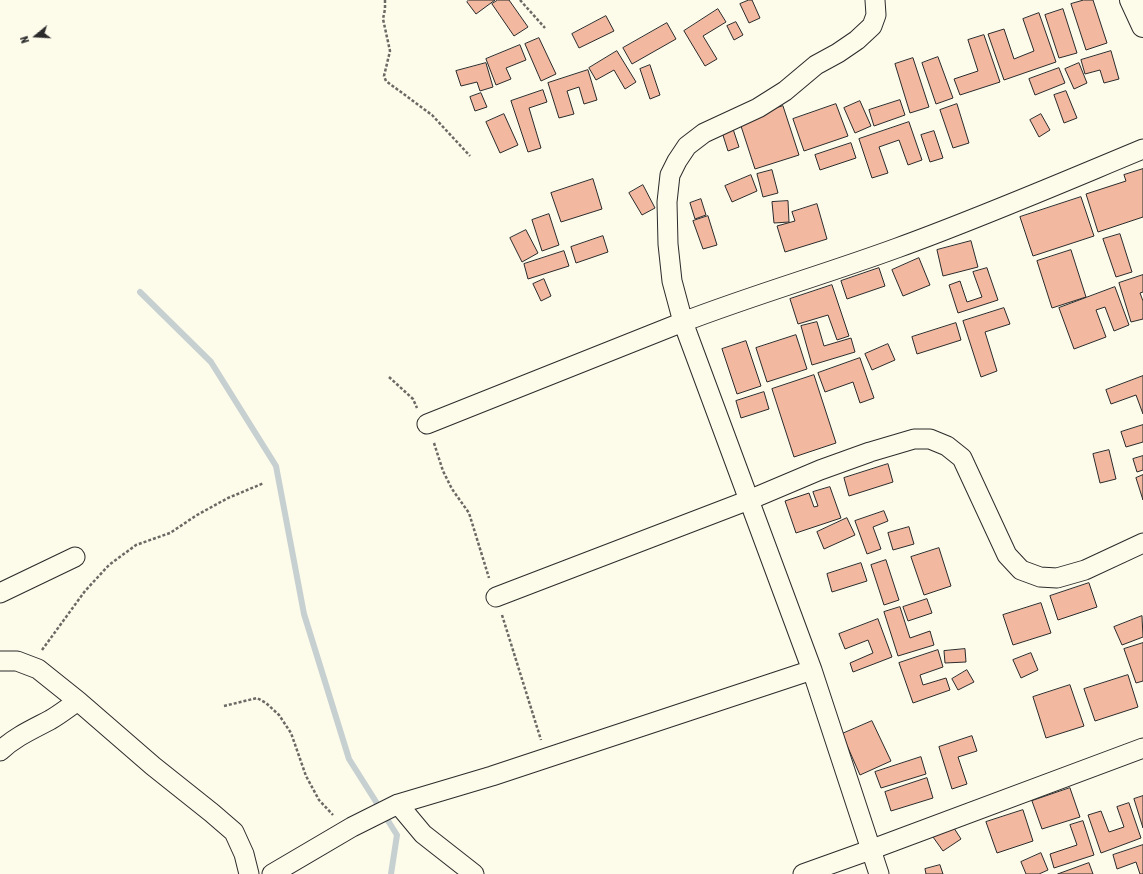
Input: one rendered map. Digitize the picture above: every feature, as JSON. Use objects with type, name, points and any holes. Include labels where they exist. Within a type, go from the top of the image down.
[{"type":"street","points":[[875,0],[876,15],[872,26],[857,40],[838,53],[816,65],[785,91],[758,108],[704,133],[688,146],[677,161],[670,175],[667,202],[668,244],[672,281],[683,322],[812,670],[879,874]]},
{"type":"street","points":[[1131,0],[1143,26]]},
{"type":"street","points":[[427,424],[683,322],[780,287],[897,248],[1006,206],[1143,149]]},
{"type":"street","points":[[496,597],[749,500],[820,470],[870,452],[914,439],[930,439],[947,446],[962,458],[1007,555],[1021,570],[1040,577],[1057,578],[1085,570],[1143,543]]},
{"type":"street","points":[[0,593],[75,557]]},
{"type":"street","points":[[0,660],[17,661],[38,669],[78,701],[153,766],[212,813],[234,832],[244,854],[249,874]]},
{"type":"street","points":[[272,874],[352,827],[398,804],[812,670]]},
{"type":"street","points":[[0,751],[10,742],[26,732],[51,720],[78,701]]},
{"type":"street","points":[[803,874],[1143,748]]},
{"type":"street","points":[[398,804],[424,834],[474,874]]},
{"type":"path","points":[[385,0],[383,19],[390,51],[384,76],[386,81],[432,115],[470,156]]},
{"type":"path","points":[[520,0],[546,28]]},
{"type":"path","points":[[389,377],[413,400],[427,424],[443,471],[452,489],[469,513],[483,562],[496,597],[547,757]]},
{"type":"path","points":[[30,666],[85,592],[109,565],[136,545],[170,533],[197,515],[228,498],[264,483]]},
{"type":"path","points":[[224,706],[257,698],[266,703],[279,715],[291,733],[306,776],[319,800],[329,813],[352,827]]},
{"type":"building","points":[[469,0],[495,0],[476,14],[467,2]]},
{"type":"building","points":[[498,0],[509,0],[528,27],[514,36],[492,4]]},
{"type":"building","points":[[752,0],[760,18],[749,23],[740,4]]},
{"type":"building","points":[[1084,0],[1093,0],[1107,43],[1086,50],[1071,4]]},
{"type":"building","points":[[718,9],[726,22],[703,36],[717,59],[705,66],[684,31]]},
{"type":"building","points":[[1063,9],[1077,53],[1059,58],[1045,15]]},
{"type":"building","points":[[1039,13],[1056,62],[1004,80],[988,34],[1004,29],[1014,59],[1034,51],[1023,19]]},
{"type":"building","points":[[606,16],[614,31],[579,48],[572,34]]},
{"type":"building","points":[[736,22],[743,35],[734,40],[727,26]]},
{"type":"building","points":[[667,23],[676,39],[632,64],[623,48]]},
{"type":"building","points":[[984,35],[1000,82],[960,95],[954,79],[978,71],[968,40]]},
{"type":"building","points":[[539,38],[556,74],[541,81],[525,44]]},
{"type":"building","points":[[520,45],[526,60],[506,68],[511,79],[496,85],[486,59]]},
{"type":"building","points":[[617,51],[636,82],[625,89],[614,70],[596,80],[589,68]]},
{"type":"building","points":[[1111,51],[1119,79],[1104,83],[1100,70],[1085,74],[1081,60]]},
{"type":"building","points":[[938,57],[953,98],[936,104],[922,63]]},
{"type":"building","points":[[913,58],[929,107],[910,113],[895,64]]},
{"type":"building","points":[[486,63],[493,87],[480,91],[477,82],[461,86],[456,71]]},
{"type":"building","points":[[1079,63],[1087,83],[1074,89],[1065,69]]},
{"type":"building","points":[[650,65],[660,95],[650,99],[640,69]]},
{"type":"building","points":[[1059,68],[1065,83],[1035,95],[1029,79]]},
{"type":"building","points":[[588,70],[597,100],[584,104],[579,87],[567,91],[574,114],[559,118],[548,83]]},
{"type":"building","points":[[543,90],[547,102],[529,108],[541,148],[528,152],[511,101]]},
{"type":"building","points":[[1066,91],[1077,118],[1064,123],[1054,95]]},
{"type":"building","points":[[481,93],[487,107],[475,111],[470,97]]},
{"type":"building","points":[[900,100],[905,115],[874,126],[869,110]]},
{"type":"building","points":[[860,101],[871,126],[855,133],[844,108]]},
{"type":"building","points":[[836,104],[848,136],[804,151],[793,119]]},
{"type":"building","points":[[957,104],[969,143],[953,148],[940,110]]},
{"type":"building","points":[[783,106],[799,155],[755,169],[739,120]]},
{"type":"building","points":[[504,114],[518,145],[500,153],[486,122]]},
{"type":"building","points":[[1041,114],[1050,130],[1039,137],[1030,120]]},
{"type":"building","points":[[909,122],[922,160],[908,165],[899,140],[879,147],[888,173],[872,178],[859,139]]},
{"type":"building","points":[[732,126],[739,147],[728,151],[721,129]]},
{"type":"building","points":[[934,131],[943,158],[930,162],[921,135]]},
{"type":"building","points":[[851,143],[856,158],[820,170],[815,155]]},
{"type":"building","points":[[1143,169],[1143,217],[1098,232],[1086,194],[1126,181],[1124,175]]},
{"type":"building","points":[[772,170],[778,193],[763,197],[757,174]]},
{"type":"building","points":[[751,175],[757,191],[732,202],[725,186]]},
{"type":"building","points":[[593,179],[602,209],[561,222],[551,193]]},
{"type":"building","points":[[643,185],[655,208],[642,215],[629,193]]},
{"type":"building","points":[[1081,197],[1094,236],[1033,256],[1020,217]]},
{"type":"building","points":[[701,199],[706,215],[695,219],[690,203]]},
{"type":"building","points":[[788,201],[789,222],[774,223],[772,202]]},
{"type":"building","points":[[817,204],[827,239],[785,252],[777,226],[795,221],[792,212]]},
{"type":"building","points":[[549,214],[559,245],[542,251],[532,220]]},
{"type":"building","points":[[708,216],[717,245],[703,249],[693,221]]},
{"type":"building","points":[[526,230],[538,253],[522,262],[510,238]]},
{"type":"building","points":[[1120,234],[1132,272],[1116,277],[1103,239]]},
{"type":"building","points":[[603,236],[608,252],[576,263],[571,247]]},
{"type":"building","points":[[971,241],[978,267],[943,276],[937,250]]},
{"type":"building","points":[[1071,250],[1086,297],[1052,308],[1037,261]]},
{"type":"building","points":[[564,251],[569,266],[528,279],[524,264]]},
{"type":"building","points":[[919,258],[930,285],[903,296],[892,270]]},
{"type":"building","points":[[879,268],[885,286],[847,299],[841,281]]},
{"type":"building","points":[[987,268],[998,300],[958,313],[949,285],[960,281],[967,302],[982,297],[973,272]]},
{"type":"building","points":[[1143,275],[1143,292],[1140,293],[1143,301],[1143,319],[1131,322],[1119,283]]},
{"type":"building","points":[[544,279],[551,296],[541,301],[533,284]]},
{"type":"building","points":[[832,285],[849,336],[837,340],[828,315],[798,324],[790,299]]},
{"type":"building","points":[[1115,287],[1129,325],[1114,331],[1105,307],[1096,310],[1106,337],[1074,349],[1059,308]]},
{"type":"building","points":[[1004,308],[1010,324],[985,332],[997,371],[981,377],[963,321]]},
{"type":"building","points":[[817,322],[824,346],[851,338],[855,352],[812,365],[801,326]]},
{"type":"building","points":[[956,323],[961,340],[917,354],[912,337]]},
{"type":"building","points":[[796,335],[807,369],[767,382],[756,348]]},
{"type":"building","points":[[746,341],[761,386],[737,394],[722,349]]},
{"type":"building","points":[[888,344],[895,360],[872,370],[865,354]]},
{"type":"building","points":[[860,358],[874,398],[860,403],[853,382],[825,392],[818,373]]},
{"type":"building","points":[[814,375],[836,443],[794,457],[772,389]]},
{"type":"building","points":[[1143,376],[1143,414],[1136,395],[1111,404],[1106,390]]},
{"type":"building","points":[[764,392],[769,409],[741,418],[736,401]]},
{"type":"building","points":[[1143,425],[1143,442],[1126,447],[1121,432]]},
{"type":"building","points":[[1109,450],[1116,479],[1100,483],[1093,454]]},
{"type":"building","points":[[1143,456],[1143,470],[1137,472],[1133,459]]},
{"type":"building","points":[[888,464],[893,482],[849,496],[844,478]]},
{"type":"building","points":[[1143,475],[1143,500],[1136,478]]},
{"type":"building","points":[[830,487],[841,518],[796,533],[785,501],[809,493],[814,507],[818,506],[813,492]]},
{"type":"building","points":[[884,511],[888,521],[873,527],[881,549],[867,554],[855,521]]},
{"type":"building","points":[[847,518],[855,535],[824,549],[817,532]]},
{"type":"building","points":[[909,527],[914,544],[893,550],[888,533]]},
{"type":"building","points":[[939,548],[951,586],[924,595],[911,557]]},
{"type":"building","points":[[886,560],[899,600],[884,605],[871,565]]},
{"type":"building","points":[[861,563],[867,581],[832,592],[827,574]]},
{"type":"building","points":[[1089,583],[1097,607],[1058,620],[1050,596]]},
{"type":"building","points":[[927,599],[932,613],[908,621],[903,607]]},
{"type":"building","points":[[1041,603],[1051,633],[1013,645],[1003,615]]},
{"type":"building","points":[[900,607],[910,638],[930,631],[934,645],[898,656],[884,612]]},
{"type":"building","points":[[1142,616],[1143,637],[1122,645],[1114,627]]},
{"type":"building","points":[[878,619],[892,657],[853,672],[850,663],[873,653],[868,640],[845,649],[839,634]]},
{"type":"building","points":[[1143,643],[1143,681],[1136,683],[1124,649]]},
{"type":"building","points":[[965,649],[966,662],[945,663],[944,651]]},
{"type":"building","points":[[938,650],[943,667],[920,675],[923,685],[946,678],[950,690],[913,703],[899,663]]},
{"type":"building","points":[[1031,653],[1038,670],[1021,678],[1013,660]]},
{"type":"building","points":[[967,670],[974,682],[958,690],[952,679]]},
{"type":"building","points":[[1128,675],[1138,707],[1095,721],[1084,689]]},
{"type":"building","points":[[1070,685],[1084,726],[1046,738],[1033,697]]},
{"type":"building","points":[[872,721],[891,761],[860,775],[842,734]]},
{"type":"building","points":[[972,736],[977,751],[958,757],[967,784],[952,789],[939,747]]},
{"type":"building","points":[[921,757],[926,774],[881,788],[875,772]]},
{"type":"building","points":[[927,778],[933,798],[891,811],[885,792]]},
{"type":"building","points":[[1070,788],[1080,817],[1042,829],[1032,801]]},
{"type":"building","points":[[1143,796],[1143,828],[1134,799]]},
{"type":"building","points":[[1129,803],[1141,838],[1101,853],[1088,815],[1101,811],[1109,832],[1124,827],[1117,807]]},
{"type":"building","points":[[1023,810],[1033,841],[997,853],[986,822]]},
{"type":"building","points":[[1083,821],[1094,855],[1054,868],[1050,854],[1077,845],[1070,825]]},
{"type":"building","points":[[952,825],[961,839],[943,851],[933,837]]},
{"type":"building","points":[[1143,845],[1143,874],[1140,874],[1136,862],[1117,869],[1113,855]]},
{"type":"building","points":[[1041,853],[1048,870],[1039,874],[1026,874],[1021,862]]},
{"type":"building","points":[[1089,863],[1093,874],[1058,874]]},
{"type":"building","points":[[940,865],[943,874],[926,874],[925,869]]},
{"type":"waterway","points":[[140,292],[211,362],[276,466],[304,614],[349,759],[397,835],[391,874]]}]
